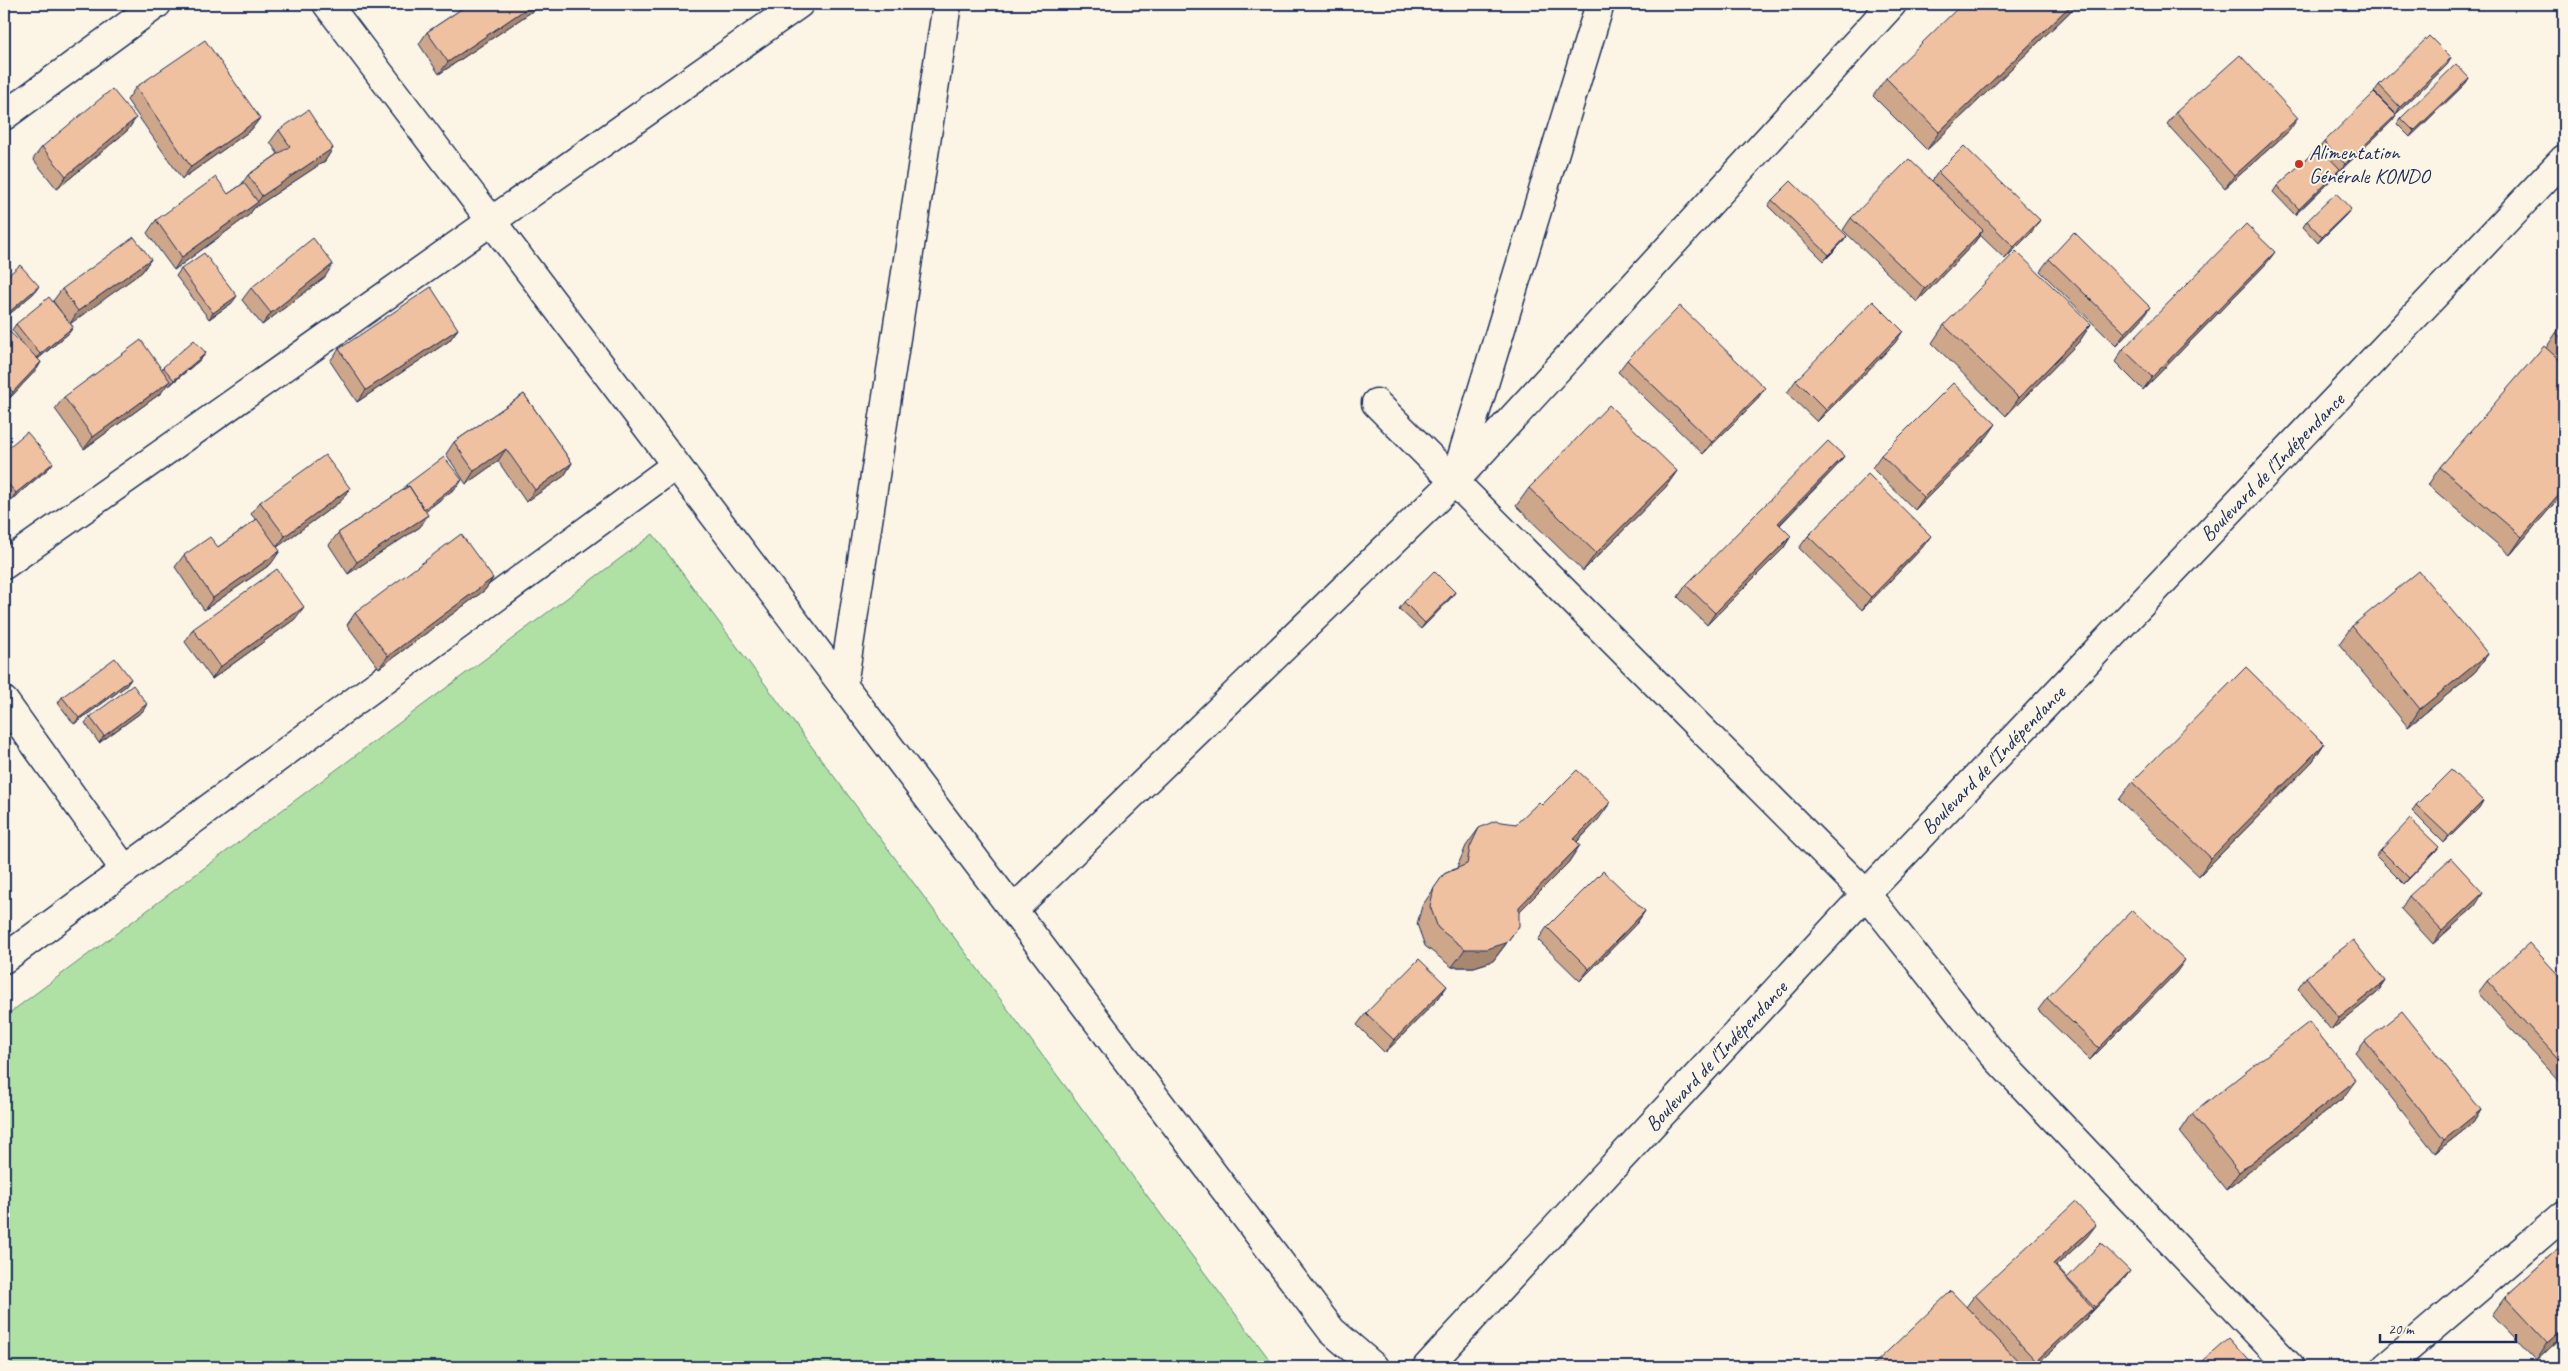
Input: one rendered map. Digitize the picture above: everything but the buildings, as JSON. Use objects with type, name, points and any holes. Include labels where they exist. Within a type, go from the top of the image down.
[{"type":"main road","points":[[4,116],[157,4]]},
{"type":"main road","points":[[327,4],[1332,1331],[1374,1367]]},
{"type":"main road","points":[[4,565],[799,4]]},
{"type":"main road","points":[[843,685],[947,4]]},
{"type":"main road","points":[[1454,482],[1600,4]]},
{"type":"main road","points":[[1013,910],[1454,482],[1892,4]]},
{"type":"main road","name":"Boulevard de l'Indépendance","points":[[1427,1367],[1866,894],[2564,159]]},
{"type":"main road","points":[[1376,404],[1866,894],[1991,1052],[2290,1367]]},
{"type":"main road","points":[[4,959],[676,465]]},
{"type":"main road","points":[[4,701],[125,870]]},
{"type":"main road","points":[[2386,1367],[2564,1214]]},
{"type":"green space","points":[[653,534],[1275,1367],[4,1367],[4,1017]]},
{"type":"place","name":"Alimentation Générale KONDO","points":[[2299,164]]}]
